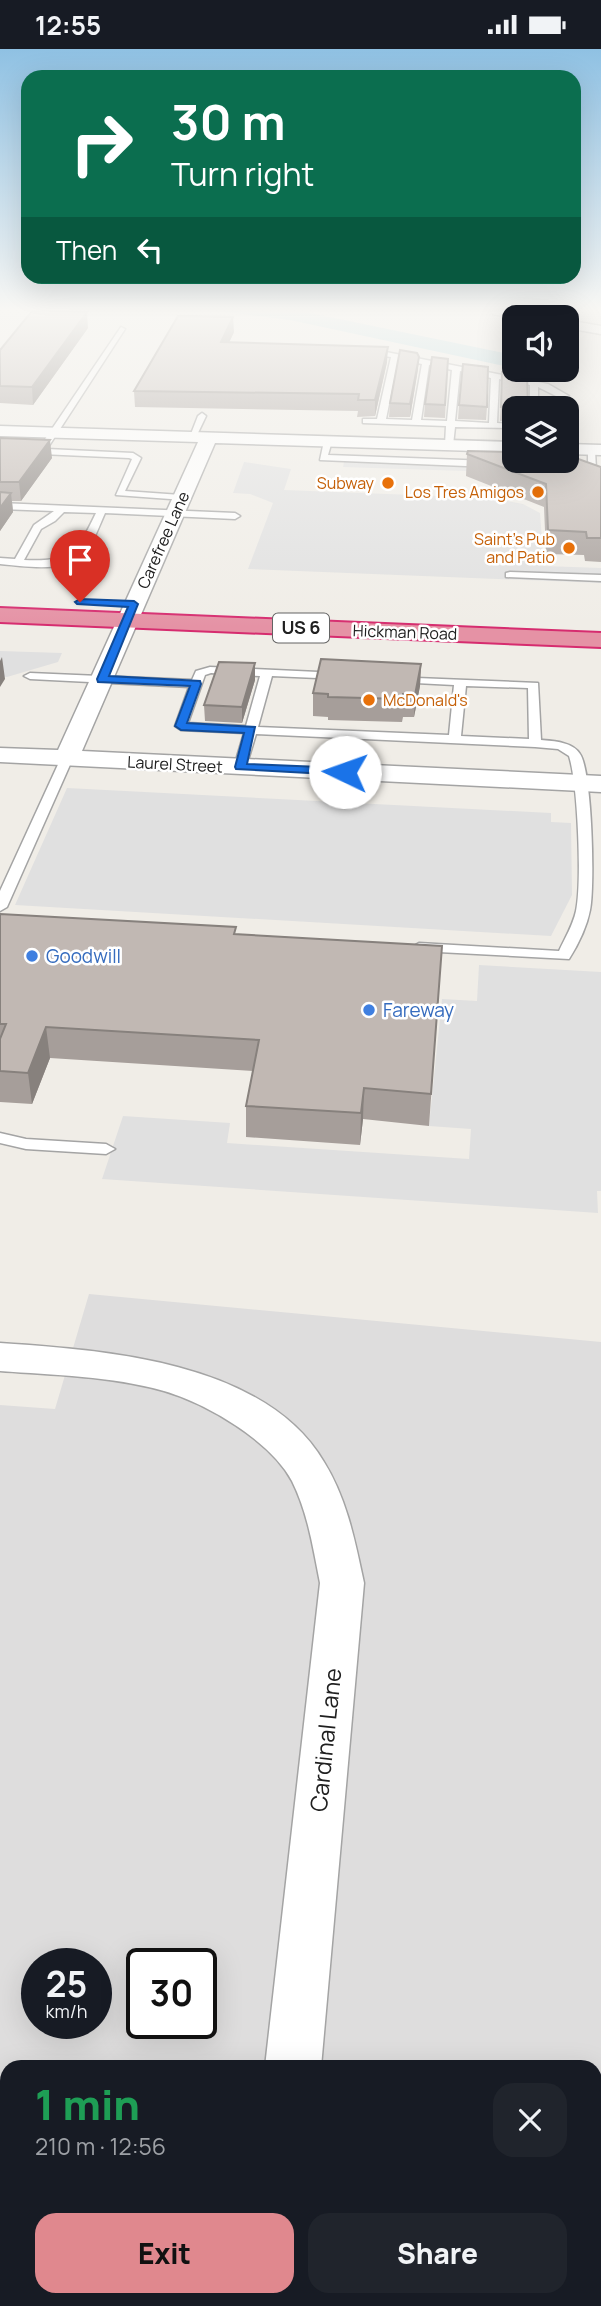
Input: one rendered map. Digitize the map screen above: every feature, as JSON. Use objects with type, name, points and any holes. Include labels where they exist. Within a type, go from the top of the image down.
[{"type":"highway","name":"Hickman Road","points":[[0,599],[131,612],[601,640]]},
{"type":"highway","name":"Hickman Road","points":[[0,615],[131,612],[601,622]]},
{"type":"street","points":[[0,431],[502,447]]},
{"type":"street","name":"Carefree Lane","points":[[67,758],[178,506],[201,437]]},
{"type":"street","points":[[579,455],[596,450]]},
{"type":"street","name":"Laurel Street","points":[[0,755],[591,784]]},
{"type":"street","name":"Cardinal Lane","points":[[0,1357],[83,1363],[172,1378],[246,1411],[275,1431],[308,1469],[327,1514],[342,1583],[294,2060]]},
{"type":"lane","points":[[64,416],[41,451],[130,454],[136,458],[119,493],[235,516]]},
{"type":"lane","points":[[201,437],[202,416]]},
{"type":"lane","points":[[380,421],[381,416]]},
{"type":"lane","points":[[416,422],[417,416]]},
{"type":"lane","points":[[449,445],[451,416]]},
{"type":"lane","points":[[494,416],[494,425]]},
{"type":"lane","points":[[366,421],[502,425]]},
{"type":"lane","points":[[328,441],[323,458],[499,464]]},
{"type":"lane","points":[[0,506],[101,512],[178,506]]},
{"type":"lane","points":[[18,562],[37,527],[52,519],[61,509]]},
{"type":"lane","points":[[0,561],[54,562],[75,557],[81,551],[101,512]]},
{"type":"lane","points":[[510,575],[601,578]]},
{"type":"lane","points":[[350,677],[210,670],[200,673],[181,726],[535,743],[571,750],[591,784],[584,907],[564,956],[402,946]]},
{"type":"lane","points":[[240,767],[267,673]]},
{"type":"lane","points":[[30,676],[196,684]]},
{"type":"lane","points":[[377,678],[534,685],[535,743]]},
{"type":"lane","points":[[455,739],[460,681]]},
{"type":"lane","points":[[0,907],[67,758]]},
{"type":"lane","points":[[0,1138],[26,1144],[106,1149]]},
{"type":"shaded area","points":[[244,462],[291,469],[284,490],[491,498],[523,504],[540,513],[544,566],[601,568],[601,583],[248,569],[273,503],[250,494],[233,493]]},
{"type":"shaded area","points":[[344,462],[502,467],[502,472],[343,467]]},
{"type":"shaded area","points":[[0,651],[62,653],[58,662],[7,677],[0,676]]},
{"type":"shaded area","points":[[67,788],[551,813],[551,822],[571,823],[572,895],[551,936],[15,905]]},
{"type":"shaded area","points":[[479,965],[601,972],[601,1191],[597,1191],[598,1213],[102,1179],[123,1116],[230,1123],[227,1143],[469,1159],[471,1129],[429,1126],[442,999],[477,1001]]},
{"type":"shaded area","points":[[89,1294],[601,1342],[601,2060],[0,2060],[0,1405],[55,1409]]},
{"type":"building","points":[[0,438],[50,440],[19,482],[0,482]]},
{"type":"building","points":[[468,451],[502,452],[502,467],[467,454]]},
{"type":"building","points":[[579,459],[601,467],[601,538],[587,538],[586,532],[548,530],[546,484],[517,473],[579,473]]},
{"type":"building","points":[[0,492],[11,493],[0,508]]},
{"type":"building","points":[[321,659],[421,664],[415,695],[403,694],[403,699],[328,697],[328,694],[313,693]]},
{"type":"building","points":[[219,662],[255,663],[242,707],[204,705]]},
{"type":"building","points":[[0,914],[236,927],[234,934],[442,946],[431,1094],[364,1088],[361,1113],[246,1106],[259,1040],[46,1027],[28,1073],[0,1071],[0,1039],[6,1024],[0,1024]]},
{"type":"place","name":"Subway","points":[[388,483]]},
{"type":"place","name":"Los Tres Amigos","points":[[538,492]]},
{"type":"place","name":"Saint's Pub and Patio","points":[[569,548]]},
{"type":"place","name":"McDonald's","points":[[369,700]]},
{"type":"place","name":"Goodwill","points":[[32,956]]},
{"type":"place","name":"Fareway","points":[[369,1010]]},
{"type":"route","points":[[80,602],[134,604],[102,679],[196,684],[181,726],[251,730],[240,767],[345,772]]}]
